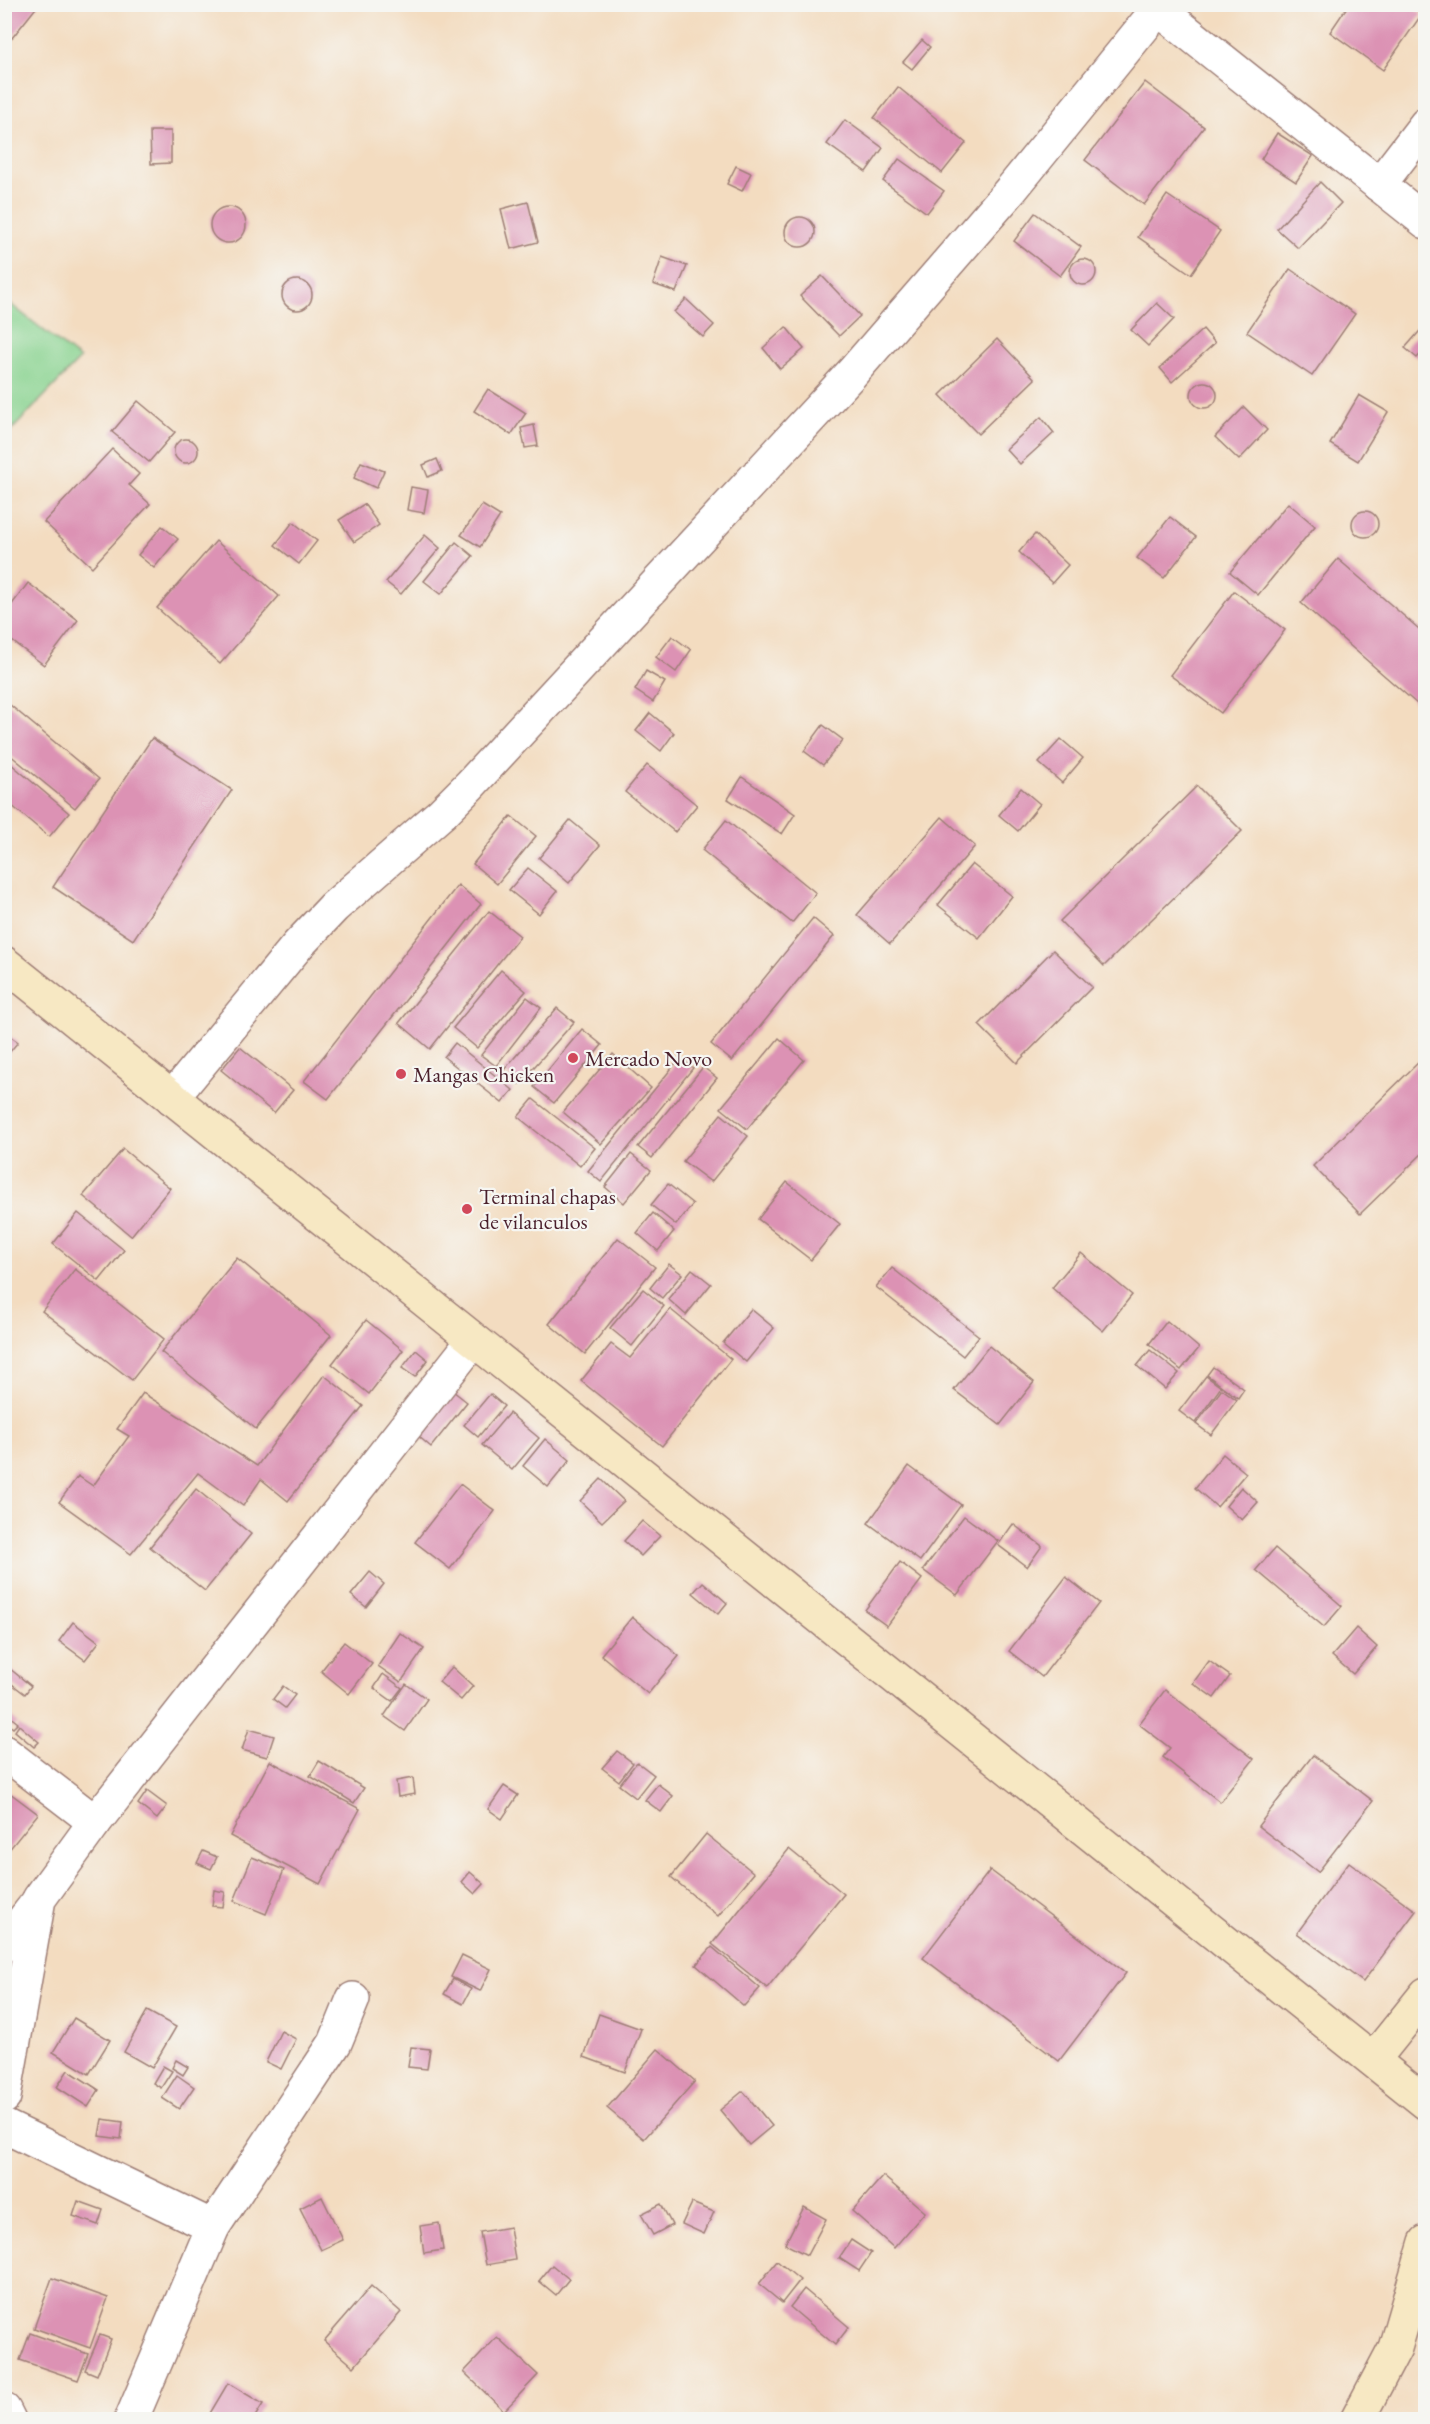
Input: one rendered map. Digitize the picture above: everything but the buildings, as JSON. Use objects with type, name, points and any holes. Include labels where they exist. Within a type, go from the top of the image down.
[{"type":"main road","points":[[8,972],[172,1098],[473,1341],[702,1520],[1425,2103]]},
{"type":"main road","points":[[1373,2060],[1425,1994]]},
{"type":"main road","points":[[1357,2420],[1395,2348],[1425,2242]]},
{"type":"street","points":[[172,1098],[298,945],[334,907],[442,813],[470,785],[852,373],[1010,191],[1155,7],[1425,222]]},
{"type":"street","points":[[1379,185],[1425,124]]},
{"type":"street","points":[[4,1945],[95,1822],[473,1341]]},
{"type":"street","points":[[4,1752],[95,1822]]},
{"type":"street","points":[[4,2097],[39,1899]]},
{"type":"street","points":[[131,2420],[213,2227],[335,2043],[353,1999]]},
{"type":"street","points":[[4,2126],[213,2227]]},
{"type":"street","points":[[4,2410],[9,2420]]},
{"type":"green space","points":[[4,299],[80,359],[5,437],[4,437]]},
{"type":"place","name":"Mercado Novo","points":[[573,1058]]},
{"type":"place","name":"Mangas Chicken","points":[[401,1074]]},
{"type":"place","name":"Terminal chapas de vilanculos","points":[[467,1209]]}]
